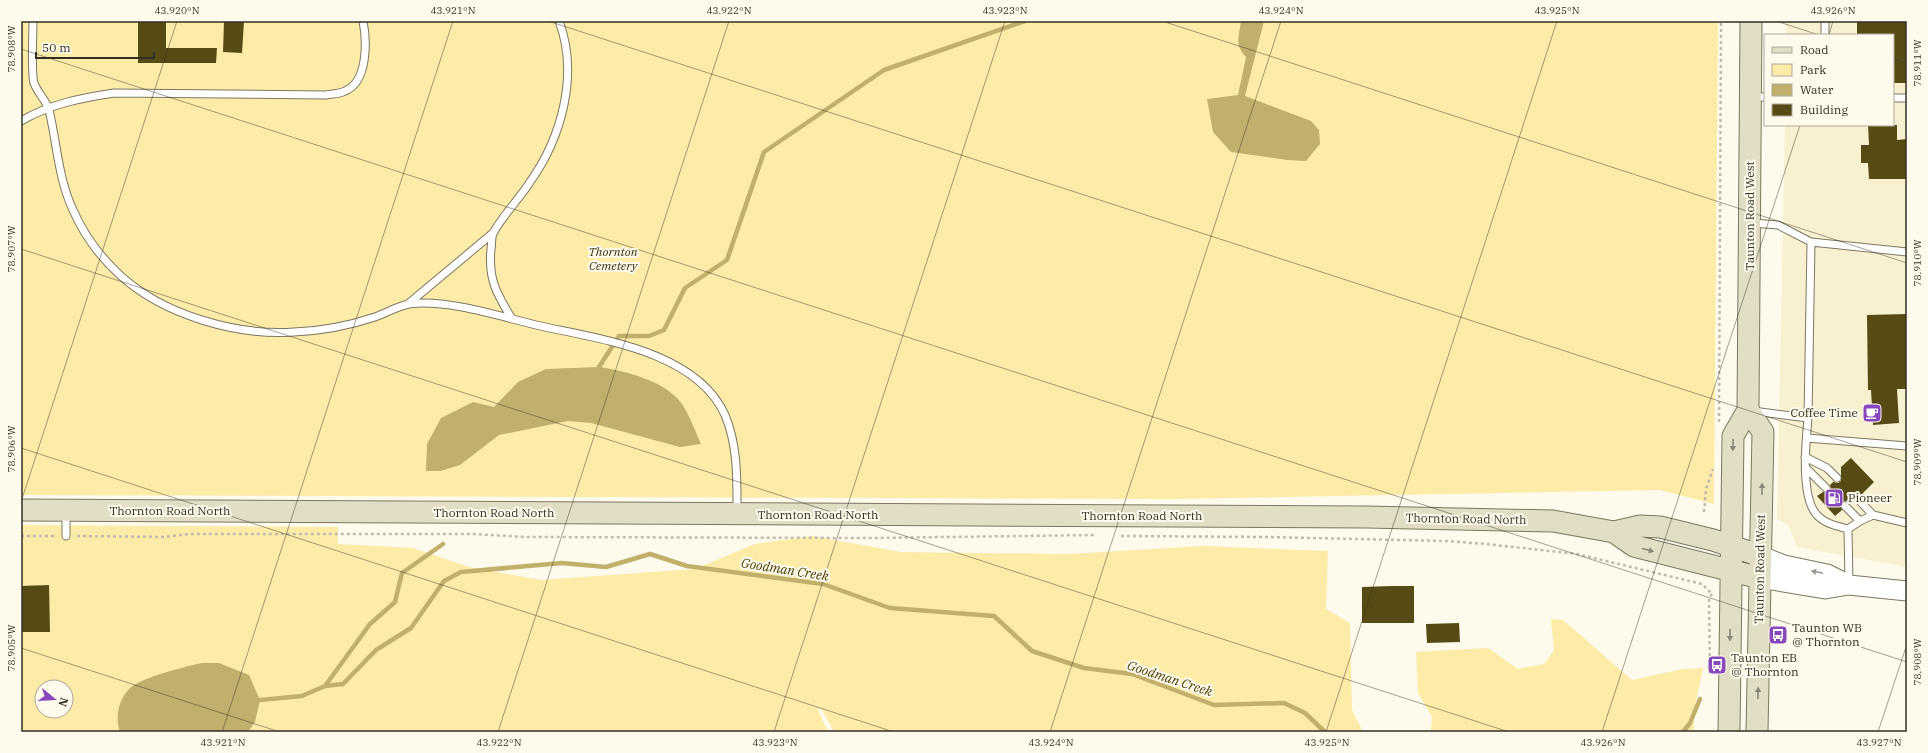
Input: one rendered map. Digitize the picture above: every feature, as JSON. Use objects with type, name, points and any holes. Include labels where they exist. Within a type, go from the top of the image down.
[{"type":"main road","name":"Taunton Road West","points":[[1729,732],[1733,436],[1748,410],[1750,223],[1758,97],[1751,21]]},
{"type":"main road","name":"Taunton Road West","points":[[1748,410],[1763,432],[1757,732]]},
{"type":"main road","name":"Thornton Road North","points":[[21,510],[1446,518],[1553,521],[1614,532],[1640,526],[1660,527],[1731,546],[1761,556]]},
{"type":"main road","name":"Thornton Road North","points":[[1614,532],[1634,546],[1760,578]]},
{"type":"street","name":"Thornton Road North","points":[[1761,556],[1784,565],[1827,574],[1849,585]]},
{"type":"street","name":"Thornton Road North","points":[[1760,578],[1825,589],[1849,585],[1907,591]]},
{"type":"lane","points":[[33,21],[34,82],[48,107],[58,164],[72,210],[94,247],[122,277],[157,301],[193,316],[235,328],[280,332],[295,332],[346,324],[374,317],[408,304],[493,233],[532,181],[561,120],[567,97],[568,73],[566,49],[559,21]]},
{"type":"lane","points":[[21,121],[48,107],[87,97],[114,93],[326,95],[346,91],[356,81],[364,65],[366,50],[363,21]]},
{"type":"lane","points":[[1825,21],[1825,34]]},
{"type":"lane","points":[[1894,98],[1907,98]]},
{"type":"lane","points":[[1750,223],[1778,225],[1811,242],[1907,252]]},
{"type":"lane","points":[[493,233],[490,264],[491,278],[495,290],[512,319]]},
{"type":"lane","points":[[1811,242],[1808,418],[1805,457],[1808,499],[1816,514],[1828,523],[1848,529]]},
{"type":"lane","points":[[408,304],[466,308],[625,346],[662,359],[688,373],[708,391],[724,414],[733,440],[736,466],[736,515]]},
{"type":"lane","points":[[1748,410],[1808,418]]},
{"type":"lane","points":[[1807,438],[1907,446]]},
{"type":"lane","points":[[1805,457],[1827,468],[1837,478]]},
{"type":"lane","points":[[1806,468],[1826,488]]},
{"type":"lane","points":[[1856,497],[1873,515],[1907,523]]},
{"type":"lane","points":[[1845,506],[1860,520]]},
{"type":"lane","points":[[66,510],[66,536]]},
{"type":"lane","points":[[1848,529],[1860,520],[1873,515]]},
{"type":"lane","points":[[1848,529],[1849,585]]},
{"type":"path","points":[[1719,422],[1721,21]]},
{"type":"path","points":[[1704,512],[1706,489],[1715,464]]},
{"type":"path","points":[[21,536],[164,537],[188,534],[474,534],[525,537],[865,538],[1095,536]]},
{"type":"path","points":[[1118,536],[1290,537],[1446,541],[1539,549],[1599,559],[1702,584],[1712,594]]},
{"type":"shaded area","points":[[1786,21],[1907,21],[1907,567],[1797,547],[1789,526],[1777,519],[1785,126],[1894,126],[1894,34],[1786,34]]},
{"type":"green space","name":"Thornton Cemetery","points":[[21,21],[1718,21],[1714,504],[1660,490],[1175,499],[21,495]]},
{"type":"green space","points":[[21,525],[338,527],[338,544],[413,548],[469,567],[541,580],[695,569],[755,544],[812,536],[901,552],[1069,554],[1203,546],[1328,551],[1326,609],[1350,623],[1352,710],[1363,732],[834,732],[822,710],[817,708],[828,732],[21,732]]},
{"type":"green space","points":[[1551,619],[1563,620],[1632,680],[1683,669],[1703,668],[1694,712],[1694,732],[1431,732],[1432,717],[1418,693],[1416,652],[1488,648],[1518,669],[1544,664],[1554,651]]},
{"type":"water","points":[[1241,21],[1264,21],[1245,96],[1311,121],[1319,130],[1320,144],[1306,161],[1287,160],[1231,152],[1213,132],[1207,99],[1238,95],[1246,57],[1240,48],[1238,40]]},
{"type":"water","points":[[599,367],[633,374],[656,383],[666,389],[682,404],[701,444],[680,447],[591,423],[568,421],[499,435],[460,465],[440,471],[426,471],[427,444],[441,418],[473,402],[494,407],[518,382],[546,369]]},
{"type":"water","points":[[202,663],[219,663],[249,675],[260,700],[255,722],[248,732],[120,732],[118,726],[118,709],[122,699],[129,689],[134,685],[153,677]]},
{"type":"building","points":[[138,21],[166,21],[166,48],[217,48],[216,63],[138,63]]},
{"type":"building","points":[[224,21],[244,21],[242,53],[223,52]]},
{"type":"building","points":[[1857,21],[1907,21],[1907,83],[1894,83],[1894,34],[1857,34]]},
{"type":"building","points":[[1897,125],[1897,140],[1907,139],[1907,179],[1869,179],[1868,163],[1861,163],[1861,145],[1869,145],[1868,126]]},
{"type":"building","points":[[1907,314],[1907,389],[1897,389],[1899,423],[1873,425],[1871,390],[1868,390],[1867,315]]},
{"type":"building","points":[[1851,458],[1874,482],[1861,495],[1857,492],[1853,493],[1851,496],[1852,500],[1849,503],[1846,501],[1842,502],[1840,505],[1842,510],[1835,516],[1817,496],[1823,492],[1829,492],[1831,489],[1830,485],[1833,482],[1838,483],[1841,481],[1841,467]]},
{"type":"building","points":[[49,585],[50,632],[21,632],[21,586]]},
{"type":"building","points":[[1414,586],[1414,623],[1362,623],[1362,587]]},
{"type":"building","points":[[1459,623],[1460,642],[1427,643],[1426,624]]},
{"type":"waterway","points":[[599,367],[619,336],[649,336],[664,330],[685,288],[727,260],[764,152],[884,70],[1025,21]]},
{"type":"waterway","points":[[325,686],[370,624],[395,602],[402,573],[443,544]]},
{"type":"waterway","name":"Goodman Creek","points":[[260,700],[302,696],[325,686],[343,684],[376,650],[411,628],[444,581],[461,572],[562,563],[606,567],[650,554],[687,566],[823,584],[890,608],[994,616],[1032,651],[1084,668],[1132,674],[1214,705],[1284,703],[1305,713],[1325,732]]},
{"type":"waterway","points":[[1683,732],[1690,723],[1700,699]]},
{"type":"place","name":"Coffee Time","points":[[1872,413]]},
{"type":"place","name":"Pioneer","points":[[1834,498]]},
{"type":"place","name":"Taunton WB @ Thornton","points":[[1778,635]]},
{"type":"place","name":"Taunton EB @ Thornton","points":[[1717,665]]}]
